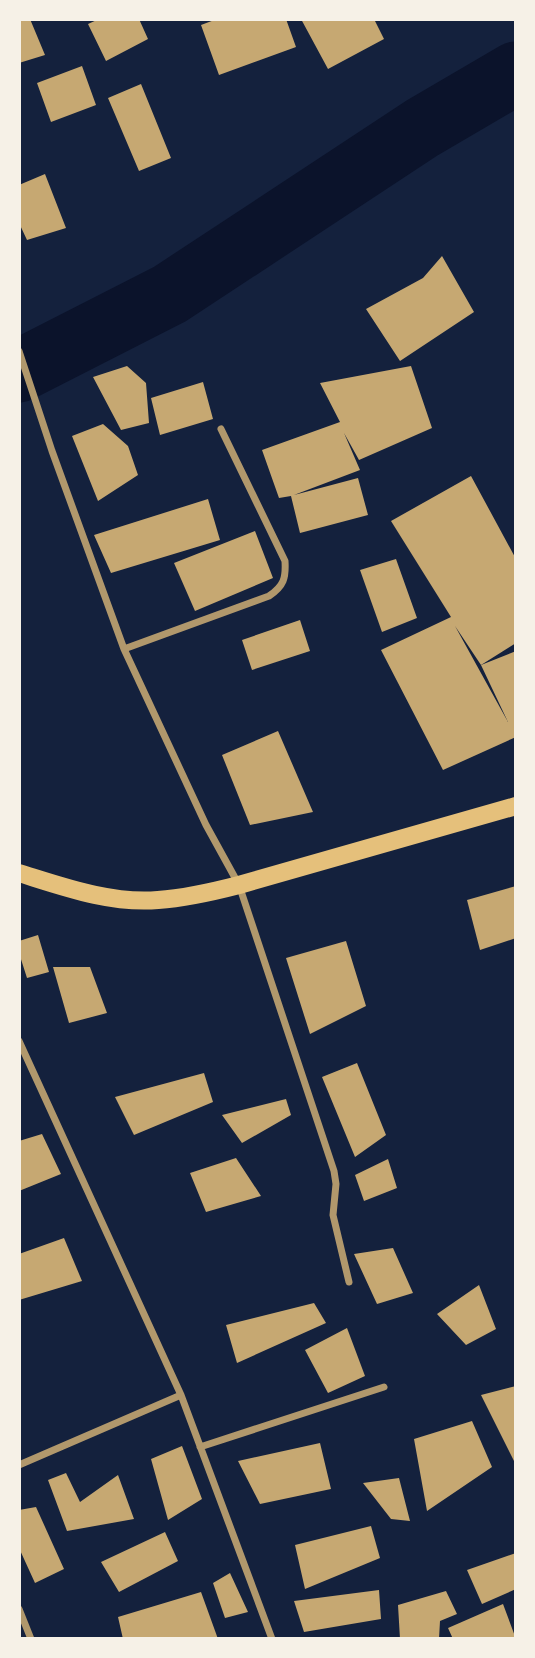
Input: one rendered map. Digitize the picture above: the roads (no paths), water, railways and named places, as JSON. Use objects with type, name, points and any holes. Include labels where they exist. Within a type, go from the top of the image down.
[{"type":"main road","points":[[19,873],[88,894],[156,901],[239,885],[516,806]]},
{"type":"street","points":[[19,351],[52,451],[124,649],[206,825],[239,885],[334,1171],[336,1184],[332,1215],[349,1282]]},
{"type":"street","points":[[124,649],[269,596],[282,587],[286,575],[285,561],[221,429]]},
{"type":"street","points":[[19,1041],[181,1395],[272,1639]]},
{"type":"street","points":[[200,1447],[384,1387]]},
{"type":"street","points":[[19,1465],[181,1395]]},
{"type":"street","points":[[19,1609],[31,1639]]},
{"type":"waterway","points":[[19,371],[170,294],[422,128],[516,73]]}]
